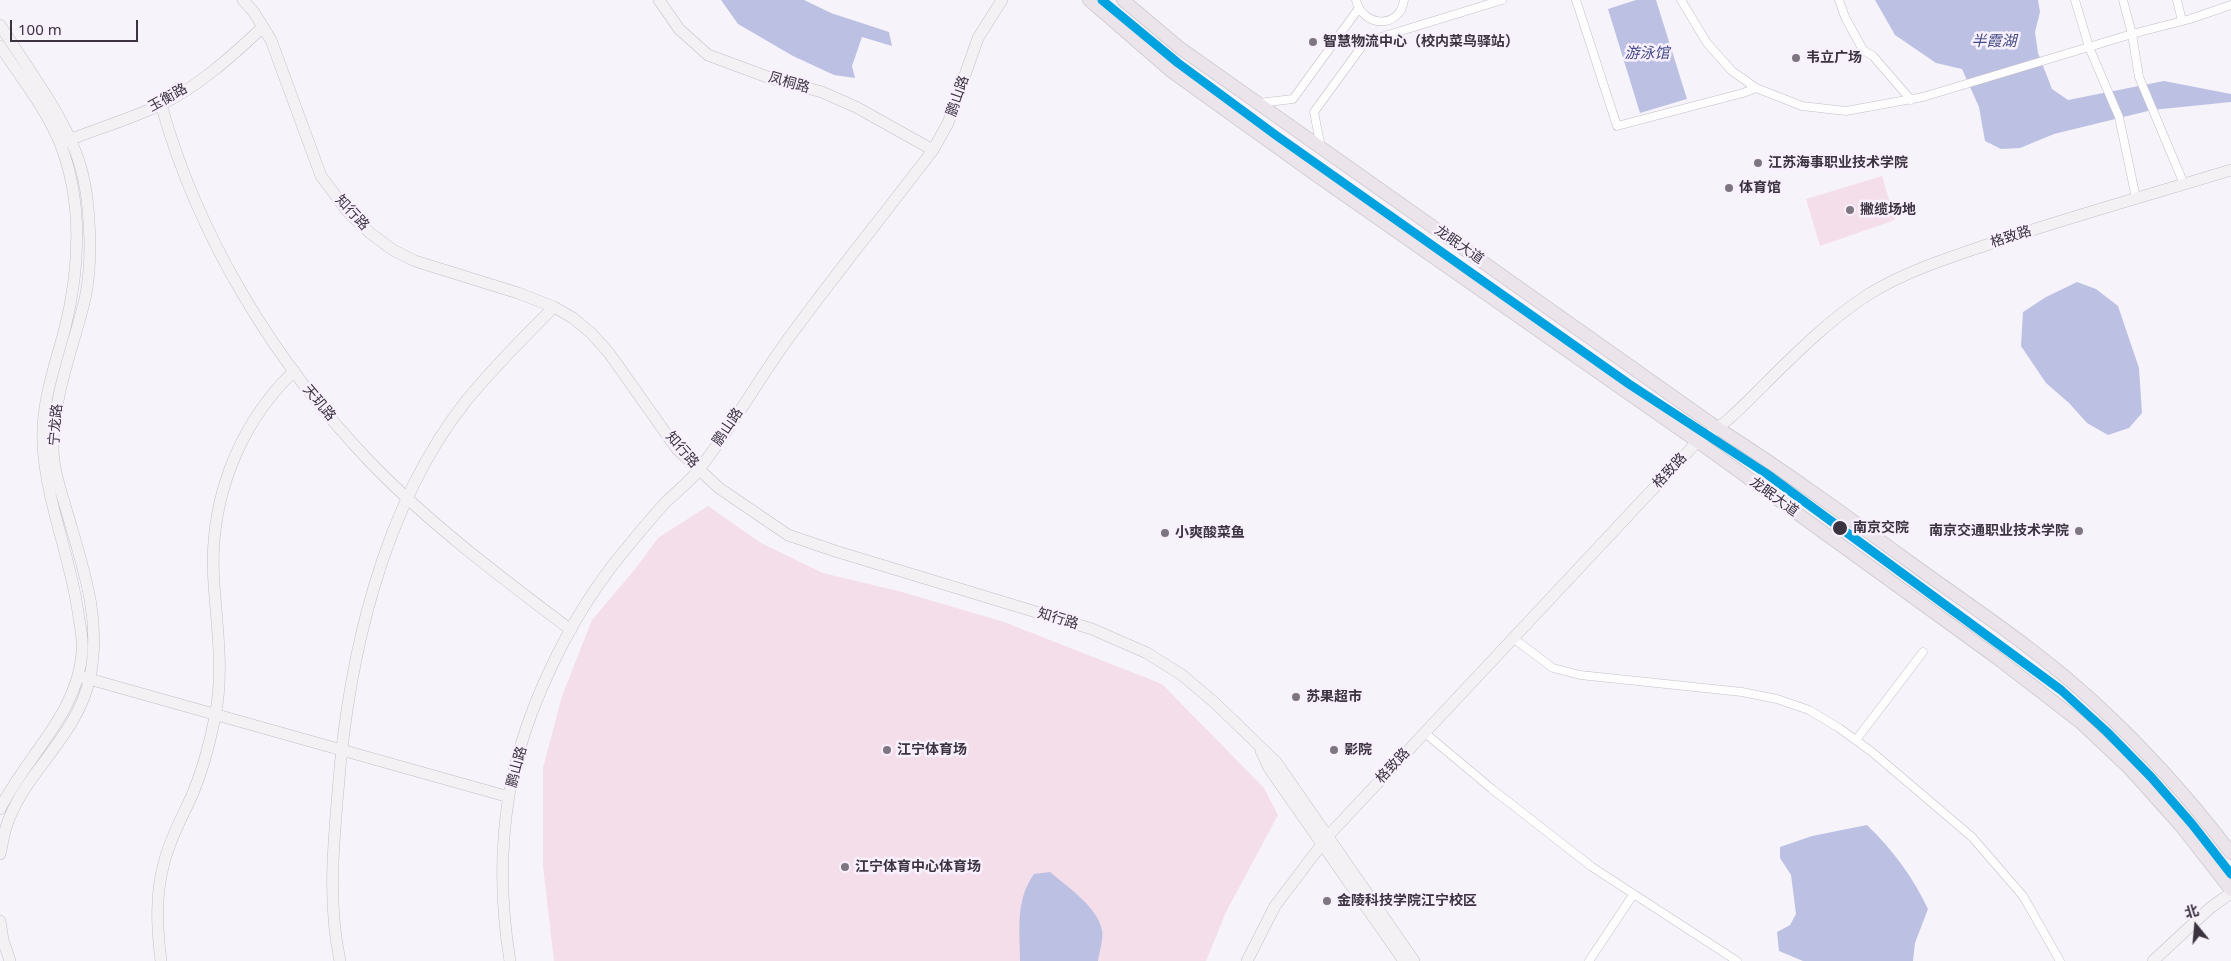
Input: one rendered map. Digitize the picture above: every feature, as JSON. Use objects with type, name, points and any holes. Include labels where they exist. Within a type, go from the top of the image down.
[{"type":"main road","name":"龙眠大道","points":[[1088,0],[1170,71],[1697,442],[1998,658],[2080,722],[2130,769],[2174,819],[2231,892]]},
{"type":"main road","name":"龙眠大道","points":[[1122,0],[1180,48],[1719,430],[1774,464],[2013,636],[2094,701],[2146,753],[2195,807],[2231,853]]},
{"type":"street","name":"知行路","points":[[243,0],[271,40],[321,176],[347,211],[370,232],[394,250],[415,261],[518,293],[554,307],[591,333],[609,353],[677,449],[720,488],[788,535],[852,557],[1092,628],[1147,653],[1182,676],[1238,723],[1259,748],[1268,768],[1325,840],[1414,961]]},
{"type":"street","name":"凤桐路","points":[[660,0],[679,29],[708,54],[754,72],[831,96],[856,106],[933,150]]},
{"type":"street","name":"鹏山路","points":[[510,961],[505,930],[502,878],[509,797],[515,767],[529,723],[551,668],[587,601],[619,557],[666,503],[699,470],[790,336],[933,150],[948,123],[978,38],[1002,0]]},
{"type":"street","points":[[1356,0],[1359,8],[1371,20],[1387,21],[1401,11],[1404,0]]},
{"type":"street","points":[[1321,148],[1314,112],[1365,42],[1502,0]]},
{"type":"street","points":[[1576,0],[1616,126],[1756,88]]},
{"type":"street","points":[[1681,0],[1707,42],[1732,71],[1756,88],[1802,106],[1846,112],[1911,100],[2231,5]]},
{"type":"street","points":[[1839,0],[1845,17],[1863,50],[1873,56],[1911,100]]},
{"type":"street","points":[[2075,0],[2089,47],[2119,117],[2136,198]]},
{"type":"street","points":[[2123,0],[2140,77],[2184,184]]},
{"type":"street","points":[[2176,0],[2182,21]]},
{"type":"street","points":[[1259,103],[1293,99],[1359,8]]},
{"type":"street","points":[[1387,21],[1391,34]]},
{"type":"street","name":"宁龙路","points":[[0,25],[57,114],[65,141],[68,174],[75,213],[78,252],[74,284],[65,328],[47,393],[43,442],[50,496],[78,604],[82,651],[78,675],[56,725],[8,794],[0,809]]},
{"type":"street","name":"玉衡路","points":[[65,141],[91,133],[161,104],[229,58],[263,28]]},
{"type":"street","name":"宁龙路","points":[[0,46],[44,113],[65,141],[82,170],[89,214],[90,258],[85,297],[58,400],[53,448],[57,474],[93,614],[94,650],[89,680],[78,710],[62,739],[29,783],[9,819],[0,854]]},
{"type":"street","name":"天玑路","points":[[161,104],[184,174],[208,225],[246,298],[294,371],[371,463],[407,497],[446,532],[571,630]]},
{"type":"street","name":"格致路","points":[[1247,961],[1275,906],[1325,840],[1697,442],[1719,430],[1808,342],[1841,314],[1888,283],[1928,265],[2029,231],[2231,170]]},
{"type":"street","points":[[340,961],[332,899],[333,847],[341,750],[354,672],[380,567],[407,497],[465,402],[554,307]]},
{"type":"street","points":[[161,961],[157,916],[164,863],[204,764],[216,715],[220,648],[214,583],[214,556],[216,524],[221,498],[228,469],[259,411],[276,388],[294,371]]},
{"type":"street","points":[[1514,638],[1554,668],[1580,675],[1742,692],[1777,699],[1809,710],[1856,740],[1972,836],[2023,896],[2060,961]]},
{"type":"street","points":[[1856,740],[1924,652]]},
{"type":"street","points":[[78,675],[89,680],[509,797]]},
{"type":"street","points":[[1425,732],[1492,790],[1592,867],[1737,961]]},
{"type":"street","name":"知行路","points":[[1325,840],[1404,961]]},
{"type":"street","points":[[2152,961],[2210,908],[2231,892]]},
{"type":"street","points":[[1589,961],[1633,895]]},
{"type":"street","points":[[0,921],[3,940],[10,961]]},
{"type":"shaded area","name":"撇缆场地","points":[[1882,176],[1895,220],[1820,246],[1806,199]]},
{"type":"shaded area","name":"江宁体育场","points":[[708,506],[761,543],[823,573],[902,592],[1004,622],[1162,684],[1264,788],[1278,815],[1226,912],[1206,961],[554,961],[543,866],[543,768],[562,696],[592,620],[636,568],[658,538]]},
{"type":"water","points":[[721,0],[804,0],[831,13],[889,32],[892,46],[862,37],[852,66],[855,78],[834,75],[793,56],[738,24]]},
{"type":"water","name":"游泳馆","points":[[1636,0],[1656,0],[1687,99],[1640,113],[1608,9]]},
{"type":"water","name":"半霞湖","points":[[1875,0],[2038,0],[2040,12],[2035,32],[2038,53],[2052,89],[2068,100],[2164,81],[2231,94],[2231,102],[2152,110],[2054,134],[2020,148],[2001,149],[1985,141],[1979,107],[1962,69],[1936,63],[1895,35]]},
{"type":"water","points":[[2077,282],[2096,289],[2118,306],[2139,368],[2142,413],[2129,428],[2108,435],[2087,423],[2069,403],[2046,383],[2021,346],[2023,312],[2046,297]]},
{"type":"water","points":[[1867,825],[1902,864],[1928,909],[1915,943],[1913,961],[1803,961],[1779,951],[1777,932],[1790,925],[1796,914],[1791,875],[1780,858],[1780,847],[1812,836]]},
{"type":"water","points":[[1050,872],[1088,905],[1099,921],[1102,937],[1098,961],[1020,961],[1019,927],[1024,894],[1034,874]]},
{"type":"transit line","points":[[1102,0],[1178,63],[1277,136],[1629,384],[1767,474],[2061,690],[2107,732],[2151,777],[2192,824],[2231,874]]},
{"type":"place","name":"智慧物流中心（校内菜鸟驿站）","points":[[1313,42]]},
{"type":"place","name":"韦立广场","points":[[1796,58]]},
{"type":"place","name":"江苏海事职业技术学院","points":[[1758,163]]},
{"type":"place","name":"体育馆","points":[[1729,188]]},
{"type":"place","name":"撇缆场地","points":[[1850,210]]},
{"type":"place","name":"南京交院","points":[[1840,528]]},
{"type":"place","name":"南京交通职业技术学院","points":[[2079,531]]},
{"type":"place","name":"小爽酸菜鱼","points":[[1165,533]]},
{"type":"place","name":"苏果超市","points":[[1296,697]]},
{"type":"place","name":"江宁体育场","points":[[887,750]]},
{"type":"place","name":"影院","points":[[1334,750]]},
{"type":"place","name":"江宁体育中心体育场","points":[[845,867]]},
{"type":"place","name":"金陵科技学院江宁校区","points":[[1327,901]]}]
